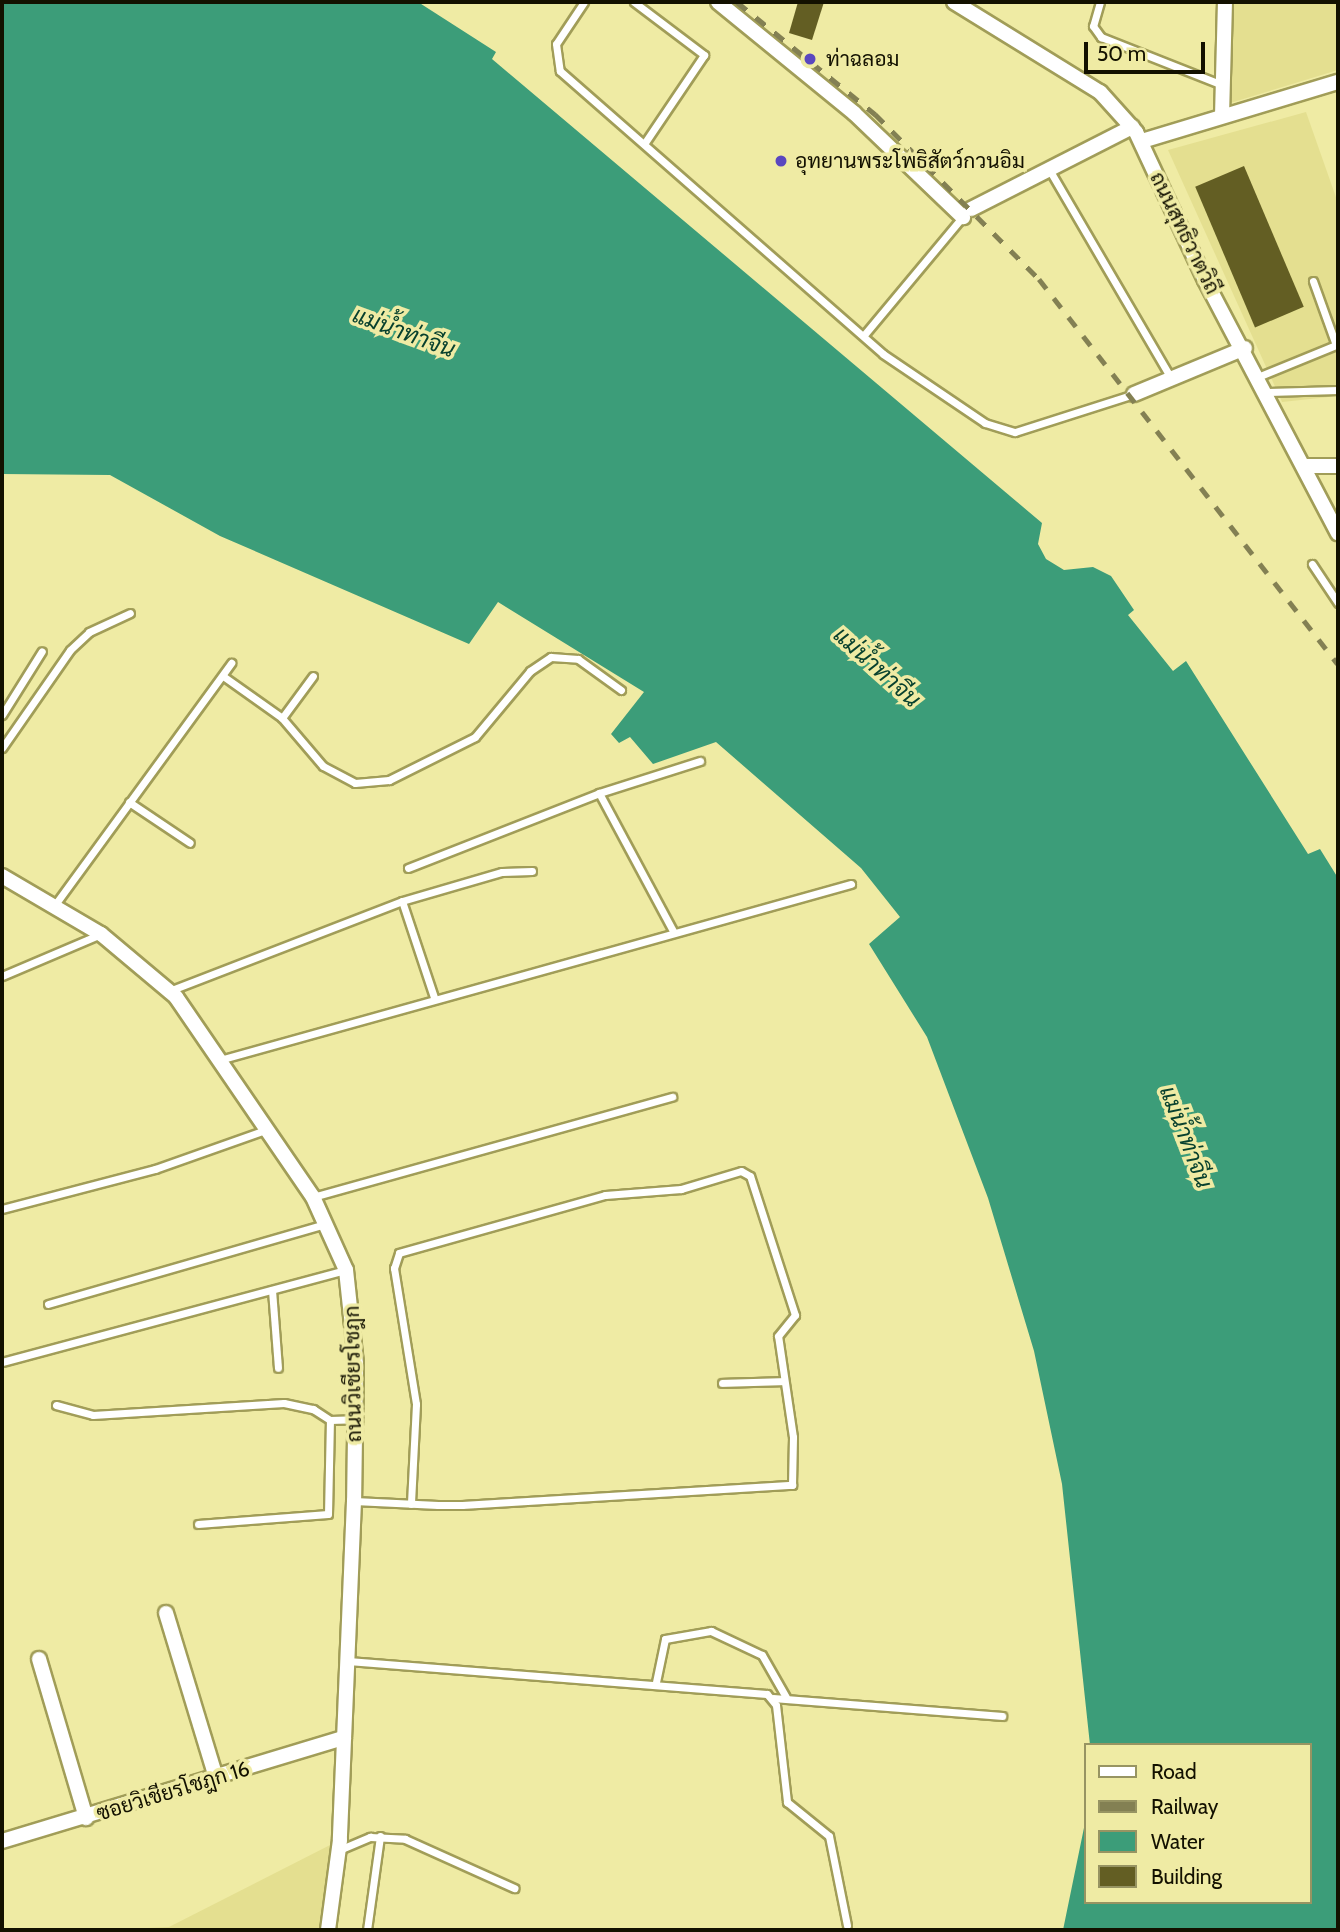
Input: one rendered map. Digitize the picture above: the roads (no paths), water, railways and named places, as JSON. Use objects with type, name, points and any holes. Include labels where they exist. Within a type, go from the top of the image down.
[{"type":"street","points":[[718,2],[854,113],[967,213],[1132,127]]},
{"type":"street","name":"ถนนสุทธิวาตวิถี","points":[[954,2],[1100,92],[1132,127],[1142,141],[1205,280],[1245,348],[1305,466],[1332,509],[1338,533]]},
{"type":"street","points":[[1222,116],[1225,2]]},
{"type":"street","points":[[1142,141],[1338,82]]},
{"type":"street","points":[[1134,394],[1245,348]]},
{"type":"street","points":[[1305,466],[1338,466]]},
{"type":"street","name":"ถนนวิเชียรโชฎก","points":[[2,876],[101,934],[169,991],[223,1059],[313,1197],[346,1270],[354,1321],[354,1501],[339,1845],[328,1930]]},
{"type":"street","points":[[166,1613],[216,1778]]},
{"type":"street","points":[[39,1659],[86,1818]]},
{"type":"street","name":"ซอยวิเชียรโชฎก 16","points":[[2,1841],[86,1818],[344,1738]]},
{"type":"lane","points":[[584,2],[554,58],[560,71],[864,335],[985,423],[1015,432],[1134,394]]},
{"type":"lane","points":[[634,2],[704,55],[644,144]]},
{"type":"lane","points":[[1100,2],[1093,26],[1101,37],[1223,86]]},
{"type":"lane","points":[[1050,171],[1171,378]]},
{"type":"lane","points":[[864,335],[967,213]]},
{"type":"lane","points":[[1259,376],[1336,345],[1313,281]]},
{"type":"lane","points":[[1268,392],[1338,390]]},
{"type":"lane","points":[[1312,564],[1338,603]]},
{"type":"lane","points":[[2,748],[70,650],[89,632],[130,613]]},
{"type":"lane","points":[[2,715],[42,651]]},
{"type":"lane","points":[[223,676],[282,719],[332,774],[370,782],[389,780],[475,737],[530,671],[551,657],[578,659],[621,690]]},
{"type":"lane","points":[[54,905],[231,663]]},
{"type":"lane","points":[[282,719],[313,676]]},
{"type":"lane","points":[[408,868],[599,793],[700,761]]},
{"type":"lane","points":[[599,793],[673,931]]},
{"type":"lane","points":[[129,802],[190,843]]},
{"type":"lane","points":[[169,991],[402,901],[502,872],[532,871]]},
{"type":"lane","points":[[223,1059],[434,997],[851,884]]},
{"type":"lane","points":[[402,901],[434,997]]},
{"type":"lane","points":[[2,976],[101,934]]},
{"type":"lane","points":[[313,1197],[453,1153],[672,1097]]},
{"type":"lane","points":[[2,1209],[155,1170],[268,1129]]},
{"type":"lane","points":[[354,1501],[411,1503],[783,1488],[797,1477],[778,1336],[795,1321],[794,1306],[750,1176],[741,1171],[681,1189],[605,1195],[416,1246],[399,1253],[394,1268],[416,1405],[411,1503]]},
{"type":"lane","points":[[48,1304],[327,1224]]},
{"type":"lane","points":[[2,1362],[346,1270]]},
{"type":"lane","points":[[272,1290],[278,1368]]},
{"type":"lane","points":[[722,1383],[784,1381]]},
{"type":"lane","points":[[56,1405],[93,1415],[284,1403],[313,1409],[330,1420],[355,1419]]},
{"type":"lane","points":[[198,1524],[328,1514],[330,1420]]},
{"type":"lane","points":[[656,1682],[665,1639],[711,1631],[762,1655],[786,1697]]},
{"type":"lane","points":[[348,1661],[753,1689],[774,1698],[1002,1716]]},
{"type":"lane","points":[[774,1698],[787,1802],[829,1836],[847,1925]]},
{"type":"lane","points":[[339,1845],[380,1836],[425,1845],[514,1888]]},
{"type":"lane","points":[[367,1930],[380,1836]]},
{"type":"water","name":"แม่น้ำท่าจีน","points":[[2,2],[418,2],[496,52],[492,59],[1042,523],[1038,544],[1046,559],[1064,570],[1093,567],[1111,576],[1134,610],[1128,615],[1173,671],[1186,661],[1308,854],[1320,849],[1338,878],[1338,1930],[1063,1930],[1084,1828],[1084,1904],[1312,1904],[1312,1743],[1090,1743],[1062,1484],[1034,1351],[988,1198],[927,1037],[869,944],[900,917],[861,868],[716,742],[653,764],[630,737],[619,743],[611,734],[644,692],[498,602],[469,644],[220,536],[110,475],[2,474]]},
{"type":"railway","points":[[737,2],[875,114],[1039,279],[1338,664]]},
{"type":"place","name":"ท่าฉลอม","points":[[810,59]]},
{"type":"place","name":"อุทยานพระโพธิสัตว์กวนอิม","points":[[781,161]]}]
